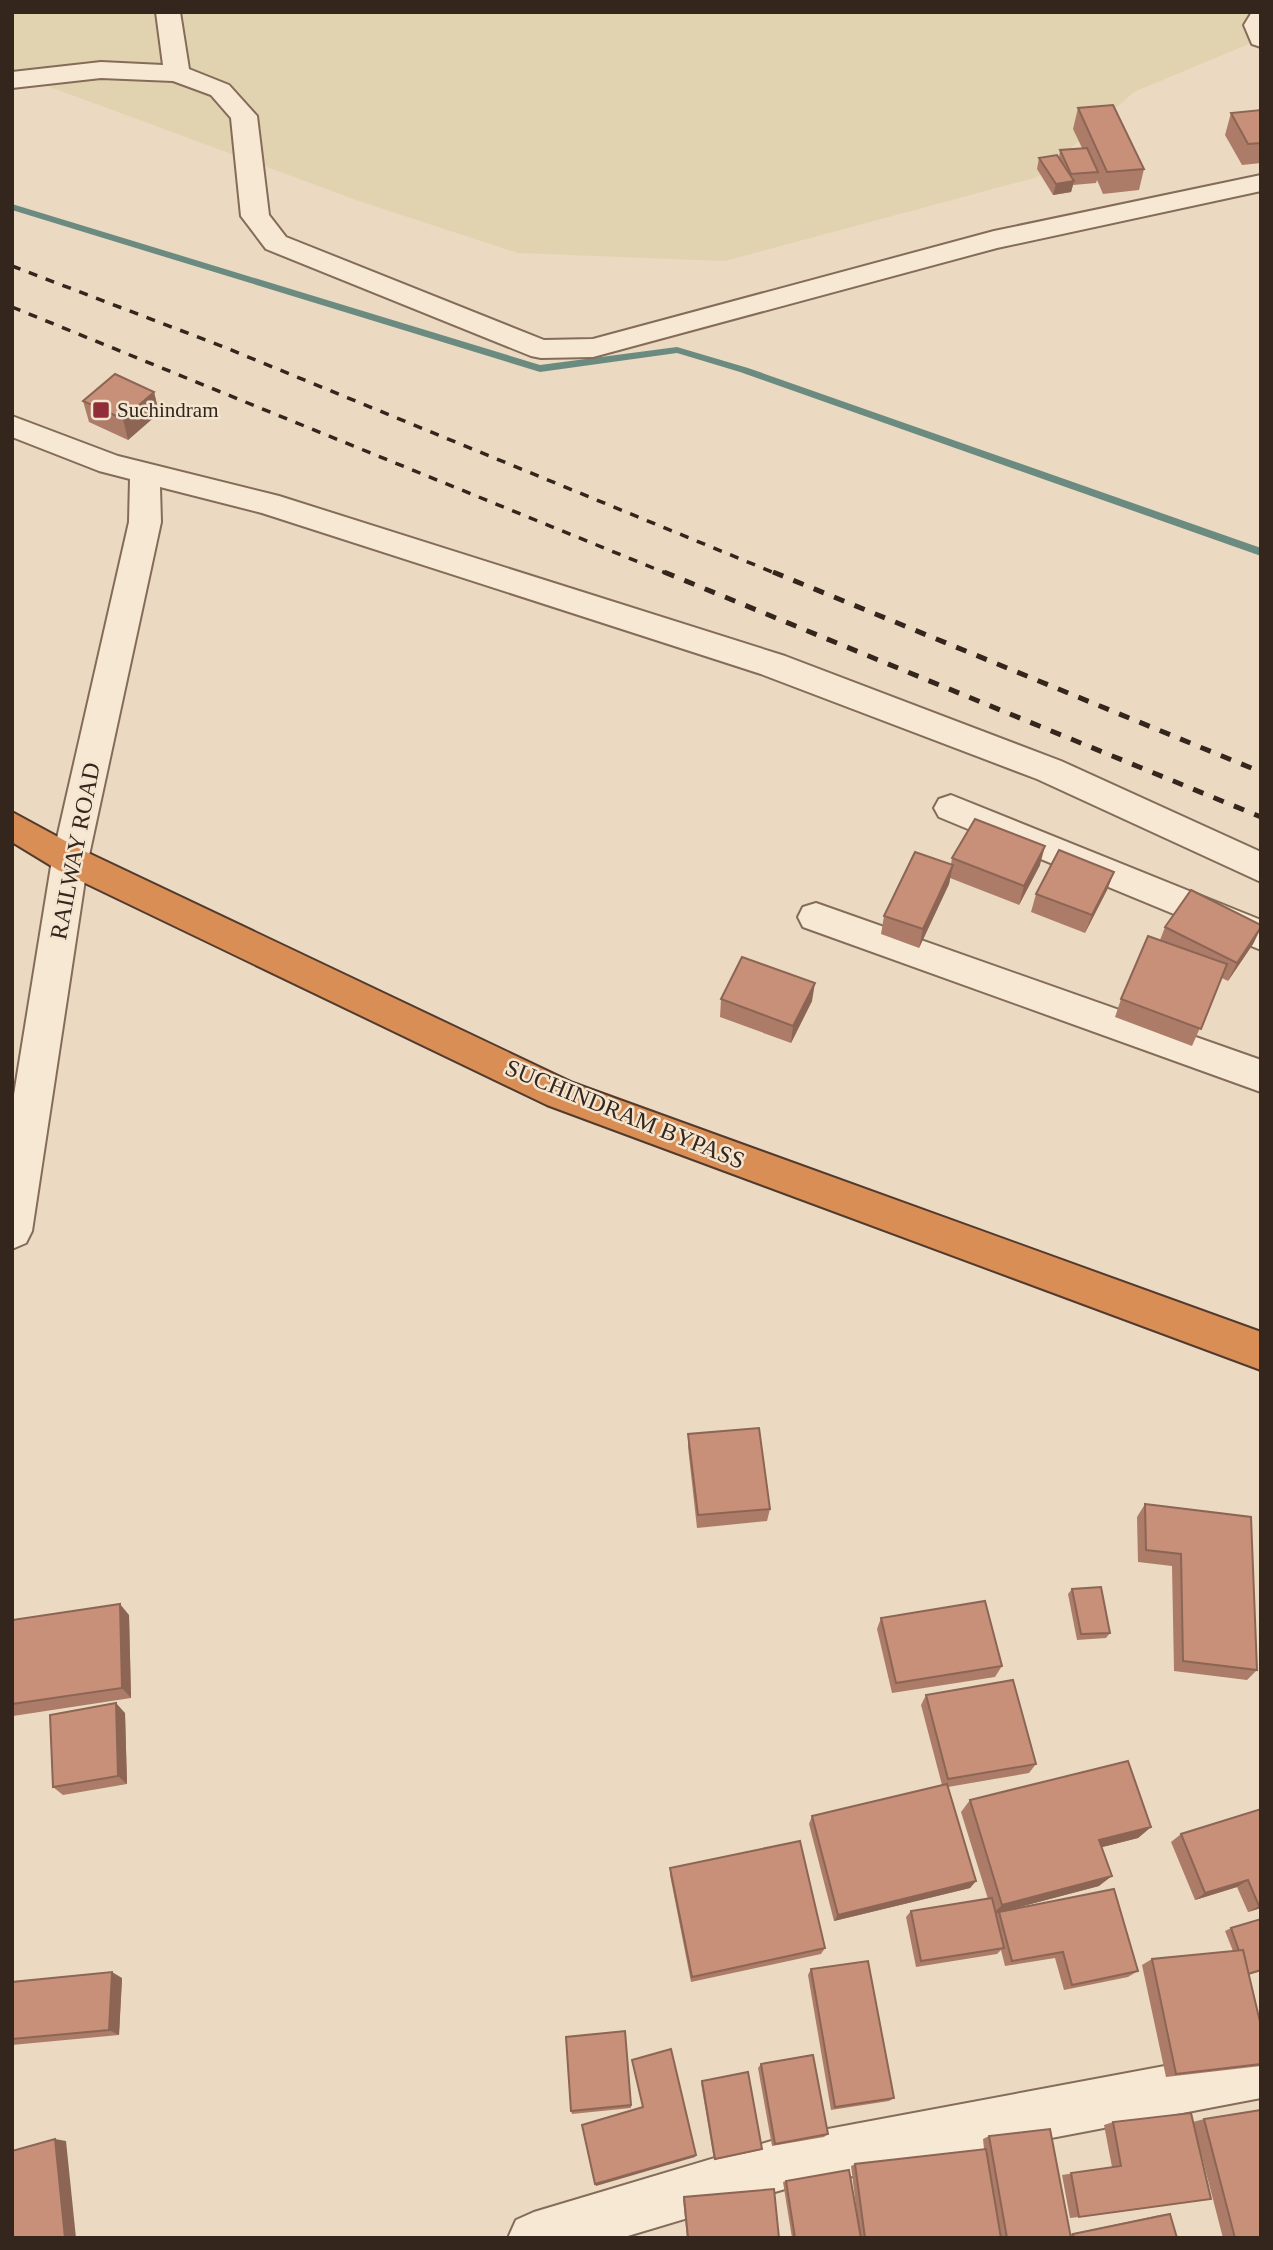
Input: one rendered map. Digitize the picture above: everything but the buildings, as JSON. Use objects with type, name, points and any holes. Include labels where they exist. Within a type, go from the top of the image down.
[{"type":"highway","name":"SUCHINDRAM BYPASS","points":[[12,825],[70,860],[559,1094],[1261,1351]]},
{"type":"street","points":[[168,12],[177,73]]},
{"type":"street","points":[[1261,18],[1257,25],[1261,40]]},
{"type":"street","points":[[12,80],[101,70],[177,73],[220,90],[244,116],[254,216],[276,243],[541,349],[593,348],[994,240],[1261,183]]},
{"type":"street","points":[[12,426],[110,464],[268,504],[773,665],[1049,770],[1261,868]]},
{"type":"street","name":"RAILWAY ROAD","points":[[12,1231],[70,860],[145,522],[145,473]]},
{"type":"street","points":[[950,808],[1261,936]]},
{"type":"street","points":[[816,917],[1261,1076]]},
{"type":"street","points":[[534,2238],[785,2163],[1261,2073]]},
{"type":"shaded area","points":[[12,12],[1261,12],[1261,39],[1134,92],[1038,177],[725,261],[518,253],[356,200],[12,73]]},
{"type":"waterway","points":[[12,207],[540,369],[677,350],[744,370],[1261,552]]},
{"type":"railway","points":[[12,266],[224,347],[777,574]]},
{"type":"railway","points":[[12,307],[668,574]]},
{"type":"railway","points":[[664,572],[1261,817]]},
{"type":"railway","points":[[773,572],[1261,772]]},
{"type":"place","name":"Suchindram","points":[[101,410]]}]
